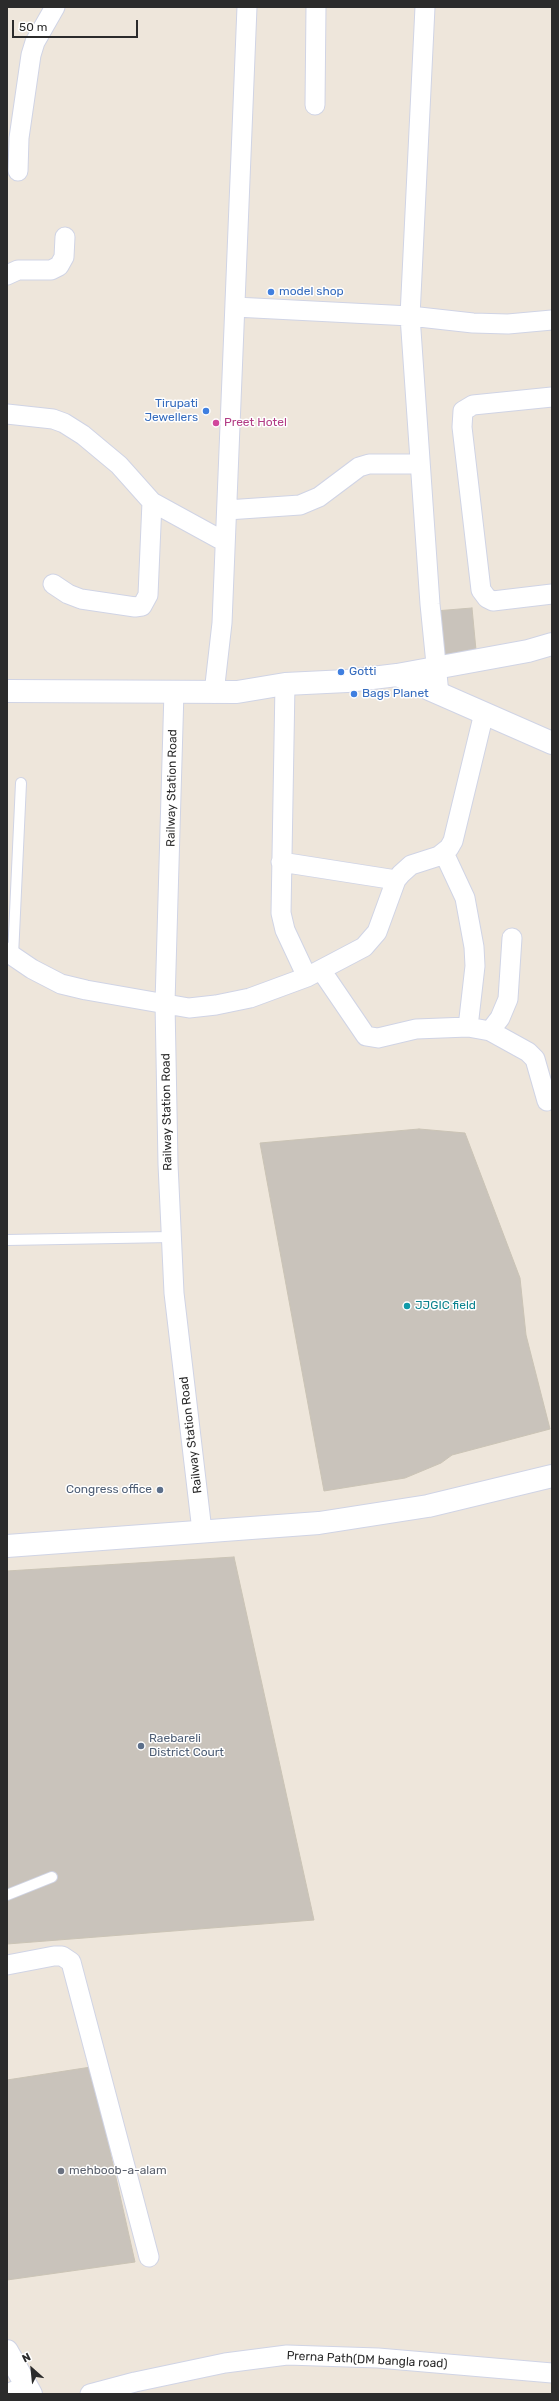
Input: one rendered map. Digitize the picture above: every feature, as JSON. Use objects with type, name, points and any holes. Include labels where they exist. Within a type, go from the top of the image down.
[{"type":"street","points":[[18,170],[19,138],[31,55],[35,42],[55,7]]},
{"type":"street","points":[[214,693],[222,623],[247,7]]},
{"type":"street","points":[[315,105],[316,7]]},
{"type":"street","points":[[425,7],[410,316],[420,464],[439,694]]},
{"type":"street","points":[[7,275],[18,270],[51,270],[59,266],[64,257],[65,237]]},
{"type":"street","points":[[235,307],[410,316],[473,323],[508,324],[552,320]]},
{"type":"street","points":[[552,397],[473,405],[463,411],[462,427],[481,590],[487,598],[493,601],[552,594]]},
{"type":"street","points":[[7,414],[53,419],[74,430],[119,465],[152,502],[225,542]]},
{"type":"street","points":[[227,510],[300,505],[319,497],[359,467],[369,464],[420,464]]},
{"type":"street","points":[[53,584],[81,599],[135,607],[142,606],[148,595],[152,502]]},
{"type":"street","points":[[7,691],[237,692],[285,684],[347,681],[397,675],[528,651],[552,644]]},
{"type":"street","points":[[397,675],[484,713],[550,739]]},
{"type":"street","points":[[285,684],[281,862],[281,912],[285,930],[314,974],[366,1036],[378,1038],[416,1029],[468,1027],[490,1031],[528,1052],[535,1059],[544,1063],[547,1101]]},
{"type":"street","name":"Railway Station Road","points":[[174,691],[165,1003],[171,1237],[174,1293],[202,1531]]},
{"type":"street","points":[[10,954],[32,969],[61,984],[86,990],[189,1008],[216,1005],[250,998],[314,974],[364,947],[378,932],[396,880],[411,866],[444,853],[453,841],[484,713]]},
{"type":"street","points":[[444,853],[465,898],[474,947],[475,966],[468,1027]]},
{"type":"street","points":[[281,862],[396,880]]},
{"type":"street","points":[[490,1031],[500,1018],[508,999],[512,938]]},
{"type":"street","points":[[7,1546],[287,1526],[374,1516],[428,1506],[552,1476]]},
{"type":"street","points":[[7,1966],[54,1956],[62,1956],[71,1962],[150,2257]]},
{"type":"street","points":[[7,2351],[21,2391]]},
{"type":"street","name":"Prerna Path(DM bangla road)","points":[[90,2394],[135,2382],[225,2363],[287,2355],[378,2358],[552,2373]]},
{"type":"lane","points":[[10,954],[21,783]]},
{"type":"lane","points":[[7,1240],[171,1237]]},
{"type":"lane","points":[[7,1895],[52,1877]]},
{"type":"building","points":[[472,608],[476,650],[441,658],[435,611]]},
{"type":"building","name":"JJGIC field","points":[[419,1129],[465,1133],[520,1278],[526,1335],[550,1429],[452,1455],[441,1463],[405,1478],[324,1491],[260,1143]]},
{"type":"building","name":"Raebareli District Court","points":[[234,1557],[314,1920],[7,1944],[7,1571]]},
{"type":"building","name":"mehboob-a-alam","points":[[91,2067],[135,2262],[7,2280],[7,2080]]},
{"type":"place","name":"model shop","points":[[271,292]]},
{"type":"place","name":"Tirupati Jewellers","points":[[206,411]]},
{"type":"place","name":"Preet Hotel","points":[[216,423]]},
{"type":"place","name":"Gotti","points":[[341,672]]},
{"type":"place","name":"Bags Planet","points":[[354,694]]},
{"type":"place","name":"JJGIC field","points":[[407,1306]]},
{"type":"place","name":"Congress office","points":[[160,1490]]},
{"type":"place","name":"Raebareli District Court","points":[[141,1746]]},
{"type":"place","name":"mehboob-a-alam","points":[[61,2171]]}]
